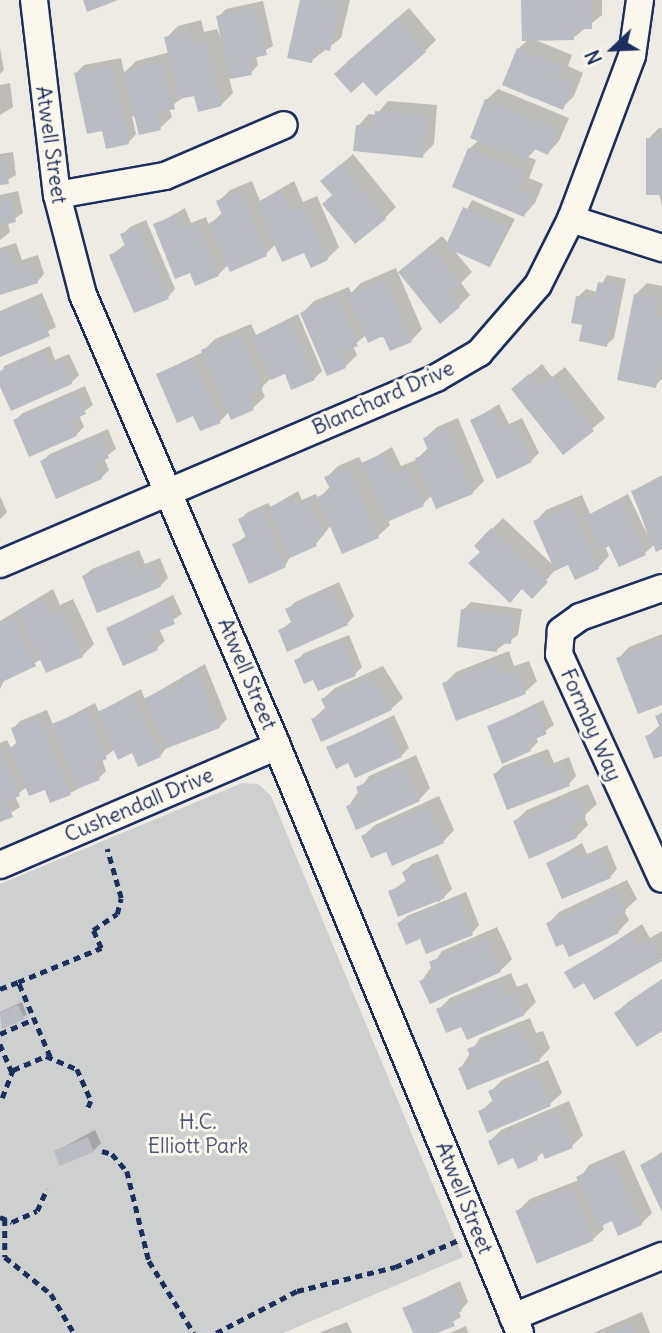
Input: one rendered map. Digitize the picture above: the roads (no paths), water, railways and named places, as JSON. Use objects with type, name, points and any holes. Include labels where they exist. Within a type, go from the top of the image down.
[{"type":"street","name":"Atwell Street","points":[[34,0],[57,195],[83,295],[277,746],[517,1325]]},
{"type":"street","name":"Blanchard Drive","points":[[0,564],[436,378],[479,353],[538,285],[572,219],[632,56],[640,0]]},
{"type":"street","points":[[57,195],[165,176],[284,125]]},
{"type":"street","points":[[572,219],[662,248]]},
{"type":"street","name":"Formby Way","points":[[662,588],[580,617],[561,631],[559,654],[662,879]]},
{"type":"street","name":"Cushendall Drive","points":[[0,865],[277,746]]},
{"type":"street","points":[[517,1325],[662,1256]]},
{"type":"park label","name":"H.C. Elliott Park","points":[[198,1134]]}]
